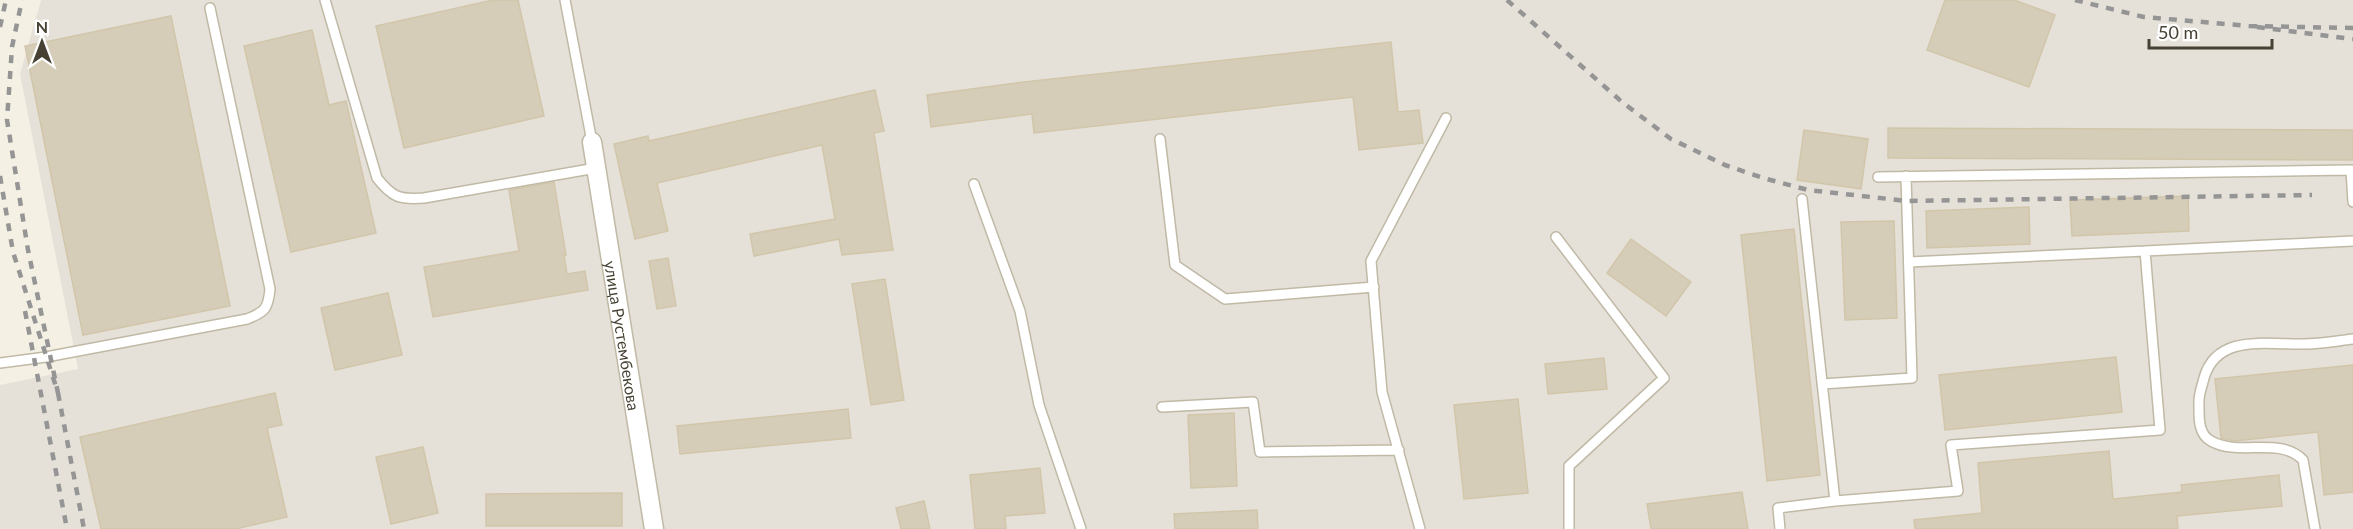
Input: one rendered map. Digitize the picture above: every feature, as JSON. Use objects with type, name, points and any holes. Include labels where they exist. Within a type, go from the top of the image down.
[{"type":"street","name":"улица Рустембекова","points":[[592,142],[654,529]]},
{"type":"lane","points":[[325,0],[377,178],[389,193],[409,199],[424,198],[596,168]]},
{"type":"lane","points":[[565,0],[592,142]]},
{"type":"lane","points":[[0,363],[46,357],[247,319],[262,313],[269,303],[270,289],[210,8]]},
{"type":"lane","points":[[1420,529],[1382,392],[1371,261],[1446,118]]},
{"type":"lane","points":[[1160,139],[1175,265],[1225,299],[1374,287]]},
{"type":"lane","points":[[1878,177],[2351,170],[2353,202]]},
{"type":"lane","points":[[1822,384],[1912,378],[1906,176]]},
{"type":"lane","points":[[974,184],[1020,311],[1039,405],[1081,529]]},
{"type":"lane","points":[[1802,199],[1835,501]]},
{"type":"lane","points":[[1556,237],[1665,378],[1569,466],[1569,529]]},
{"type":"lane","points":[[1909,262],[2353,241]]},
{"type":"lane","points":[[1780,529],[1778,508],[1958,491],[1952,445],[2160,430],[2145,251]]},
{"type":"lane","points":[[2315,529],[2303,460],[2296,453],[2286,449],[2224,447],[2212,442],[2204,436],[2199,422],[2198,398],[2207,368],[2218,354],[2232,346],[2250,343],[2306,344],[2353,339]]},
{"type":"lane","points":[[1162,407],[1253,402],[1260,452],[1399,450]]},
{"type":"shaded area","points":[[41,0],[2353,0],[2353,529],[0,529],[0,385],[78,369],[20,74]]},
{"type":"building","points":[[493,0],[518,0],[544,116],[404,148],[376,26]]},
{"type":"building","points":[[1945,0],[2014,0],[2055,15],[2029,87],[1927,50]]},
{"type":"building","points":[[171,16],[230,306],[83,335],[25,46]]},
{"type":"building","points":[[312,30],[329,105],[346,101],[376,233],[291,252],[244,46]]},
{"type":"building","points":[[1391,42],[1398,112],[1419,110],[1423,143],[1359,150],[1353,97],[1034,133],[1032,114],[931,127],[927,95],[1024,82]]},
{"type":"building","points":[[875,90],[884,131],[874,133],[893,250],[842,255],[839,239],[754,256],[750,234],[835,219],[822,145],[657,183],[668,231],[635,239],[614,144],[648,136],[649,141]]},
{"type":"building","points":[[1888,128],[2353,130],[2353,160],[1888,158]]},
{"type":"building","points":[[1804,130],[1868,139],[1861,189],[1797,180]]},
{"type":"building","points":[[554,182],[567,274],[585,271],[588,290],[433,317],[424,267],[519,251],[509,190]]},
{"type":"building","points":[[2188,196],[2189,231],[2072,236],[2070,200]]},
{"type":"building","points":[[2029,207],[2030,244],[1927,248],[1926,211]]},
{"type":"building","points":[[1894,221],[1897,318],[1845,320],[1841,222]]},
{"type":"building","points":[[1794,229],[1820,475],[1767,481],[1741,235]]},
{"type":"building","points":[[1631,239],[1691,282],[1666,316],[1607,273]]},
{"type":"building","points":[[668,258],[676,306],[657,309],[649,261]]},
{"type":"building","points":[[885,279],[904,400],[871,405],[852,284]]},
{"type":"building","points":[[388,293],[402,355],[335,370],[321,308]]},
{"type":"building","points":[[2116,357],[2122,412],[1945,430],[1939,375]]},
{"type":"building","points":[[1604,358],[1607,389],[1548,394],[1545,364]]},
{"type":"building","points":[[2353,365],[2353,492],[2324,495],[2318,432],[2235,441],[2221,438],[2215,379]]},
{"type":"building","points":[[275,393],[282,425],[267,428],[287,517],[235,529],[101,529],[80,437]]},
{"type":"building","points":[[1518,399],[1528,493],[1464,499],[1454,405]]},
{"type":"building","points":[[848,409],[851,438],[680,454],[677,426]]},
{"type":"building","points":[[1234,413],[1237,486],[1191,488],[1188,415]]},
{"type":"building","points":[[423,447],[438,513],[391,524],[376,457]]},
{"type":"building","points":[[2109,451],[2113,499],[2182,492],[2181,485],[2279,475],[2282,506],[2177,516],[2178,529],[1915,529],[1914,520],[1982,513],[1978,463]]},
{"type":"building","points":[[1040,468],[1045,513],[1005,516],[1006,529],[975,529],[970,475]]},
{"type":"building","points":[[1742,492],[1748,529],[1651,529],[1647,504]]},
{"type":"building","points":[[622,493],[622,526],[486,526],[486,494]]},
{"type":"building","points":[[924,501],[930,529],[901,529],[896,508]]},
{"type":"building","points":[[1257,510],[1258,529],[1175,529],[1174,514]]},
{"type":"railway","points":[[0,27],[6,0]]},
{"type":"railway","points":[[0,176],[13,252],[58,393],[28,250],[7,120],[12,47],[22,0]]},
{"type":"railway","points":[[1507,0],[1622,102],[1671,139],[1725,165],[1808,190],[1907,201],[2312,195]]},
{"type":"railway","points":[[2075,0],[2144,17],[2249,26]]},
{"type":"railway","points":[[2353,28],[2249,26],[2353,39]]},
{"type":"railway","points":[[25,311],[67,529]]},
{"type":"railway","points":[[58,393],[84,529]]}]
